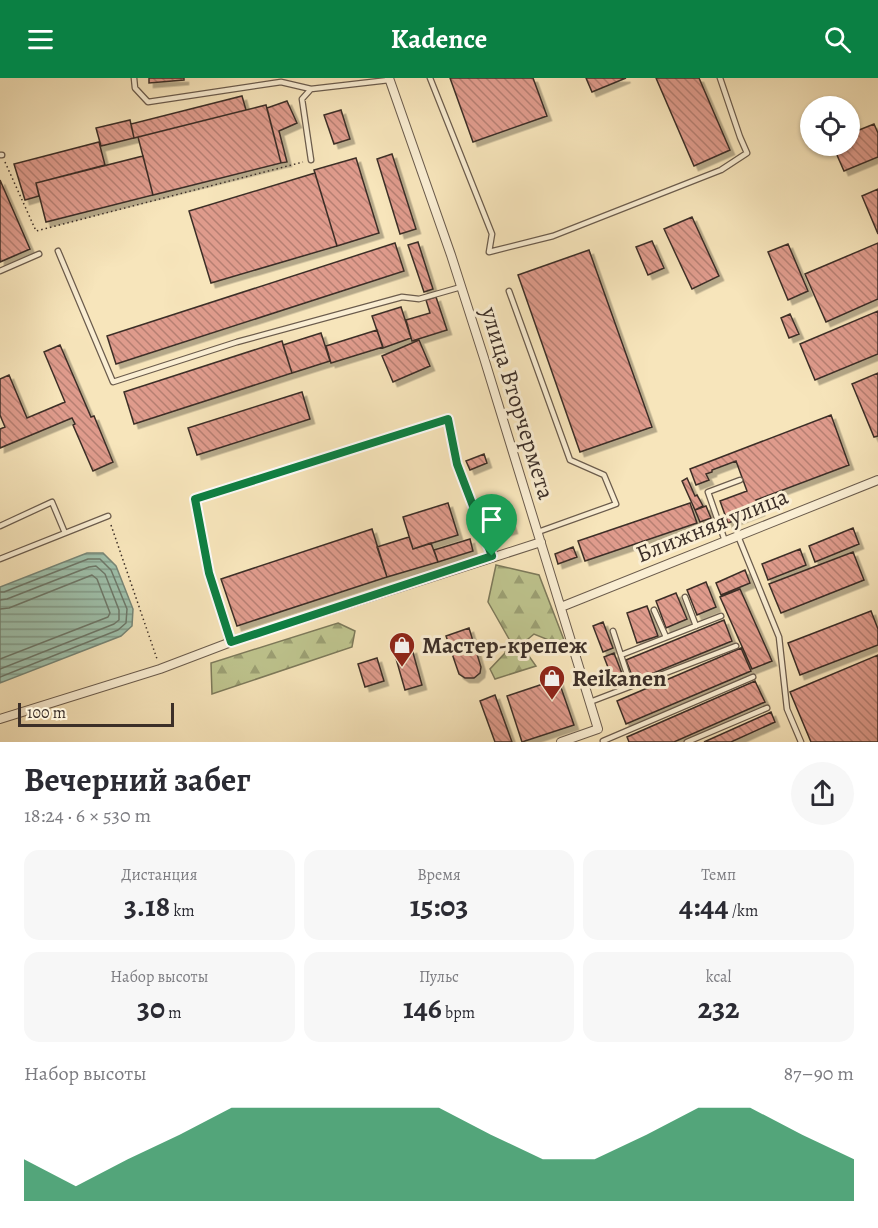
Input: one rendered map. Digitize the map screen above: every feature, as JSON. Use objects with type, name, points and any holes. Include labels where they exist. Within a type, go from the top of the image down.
[{"type":"street","name":"улица Вторчермета","points":[[389,79],[484,358],[598,729]]},
{"type":"street","name":"Ближняя улица","points":[[561,607],[878,480]]},
{"type":"street","points":[[0,719],[160,669],[231,642],[541,542]]},
{"type":"street","points":[[561,742],[598,729]]},
{"type":"lane","points":[[134,78],[135,88],[148,102],[283,80],[311,89],[389,79]]},
{"type":"lane","points":[[430,78],[492,234],[489,252],[553,236],[721,170],[747,153],[720,78]]},
{"type":"lane","points":[[311,89],[302,99],[311,160]]},
{"type":"lane","points":[[58,251],[112,382],[237,342],[402,297],[419,299],[461,287]]},
{"type":"lane","points":[[0,271],[39,254]]},
{"type":"lane","points":[[510,291],[570,460],[604,475],[616,504],[538,532]]},
{"type":"lane","points":[[231,642],[209,573],[195,499],[448,419],[457,464],[492,556]]},
{"type":"lane","points":[[725,541],[708,492],[740,480]]},
{"type":"lane","points":[[0,526],[52,502],[65,532]]},
{"type":"lane","points":[[0,559],[108,516]]},
{"type":"lane","points":[[738,536],[779,637],[787,709],[801,742]]},
{"type":"lane","points":[[685,597],[696,626]]},
{"type":"lane","points":[[654,610],[666,637]]},
{"type":"lane","points":[[621,654],[721,616]]},
{"type":"lane","points":[[613,631],[631,686]]},
{"type":"lane","points":[[590,702],[736,646]]},
{"type":"lane","points":[[603,741],[753,677]]},
{"type":"lane","points":[[687,742],[767,708]]},
{"type":"lane","name":"улица Вторчермета","points":[[598,729],[603,741]]},
{"type":"path","points":[[1,155],[36,231],[311,160]]},
{"type":"path","points":[[108,516],[160,669]]},
{"type":"green space","points":[[496,565],[539,575],[564,640],[556,643],[534,634],[521,645],[536,666],[495,679],[490,669],[505,653],[509,639],[488,602]]},
{"type":"green space","points":[[338,623],[355,631],[352,647],[212,694],[211,663]]},
{"type":"water","points":[[87,553],[103,553],[116,566],[133,609],[132,626],[121,636],[0,683],[0,587]]},
{"type":"building","points":[[149,78],[184,78],[184,80],[149,83]]},
{"type":"building","points":[[450,78],[533,78],[547,116],[473,142]]},
{"type":"building","points":[[586,78],[626,78],[592,92]]},
{"type":"building","points":[[656,78],[699,78],[730,150],[694,166]]},
{"type":"building","points":[[242,96],[246,110],[134,138],[131,124]]},
{"type":"building","points":[[287,101],[297,123],[279,131],[287,162],[281,163],[267,108]]},
{"type":"building","points":[[266,105],[281,163],[153,195],[138,137]]},
{"type":"building","points":[[341,110],[350,139],[334,144],[324,115]]},
{"type":"building","points":[[130,120],[134,138],[101,146],[96,128]]},
{"type":"building","points":[[874,124],[878,133],[878,157],[844,171],[837,156],[860,156],[860,130]]},
{"type":"building","points":[[99,142],[105,165],[36,183],[39,196],[25,200],[14,164]]},
{"type":"building","points":[[392,154],[416,229],[400,234],[377,159]]},
{"type":"building","points":[[143,156],[153,195],[46,222],[36,183]]},
{"type":"building","points":[[356,158],[379,233],[337,246],[314,170]]},
{"type":"building","points":[[315,173],[337,246],[211,283],[189,211]]},
{"type":"building","points":[[0,180],[30,249],[0,262]]},
{"type":"building","points":[[878,189],[878,234],[862,196]]},
{"type":"building","points":[[692,217],[719,276],[692,289],[664,229]]},
{"type":"building","points":[[652,241],[664,268],[648,275],[636,247]]},
{"type":"building","points":[[418,242],[433,289],[424,292],[408,245]]},
{"type":"building","points":[[395,243],[404,271],[116,364],[107,336]]},
{"type":"building","points":[[878,243],[878,299],[826,322],[805,274]]},
{"type":"building","points":[[788,244],[808,291],[788,300],[768,252]]},
{"type":"building","points":[[589,250],[652,427],[580,452],[518,275]]},
{"type":"building","points":[[436,297],[447,330],[412,341],[406,320],[430,313],[426,300]]},
{"type":"building","points":[[401,307],[411,338],[383,348],[372,316]]},
{"type":"building","points":[[878,311],[878,354],[815,380],[800,344]]},
{"type":"building","points":[[790,314],[799,334],[789,338],[781,318]]},
{"type":"building","points":[[377,330],[383,347],[331,363],[326,346]]},
{"type":"building","points":[[321,333],[330,361],[292,373],[283,345]]},
{"type":"building","points":[[419,340],[430,366],[393,382],[382,356]]},
{"type":"building","points":[[282,341],[292,373],[134,424],[124,392]]},
{"type":"building","points":[[60,345],[113,462],[93,471],[72,418],[0,448],[0,429],[5,427],[0,415],[0,379],[9,375],[27,418],[65,402],[44,352]]},
{"type":"building","points":[[878,373],[878,436],[874,437],[852,384]]},
{"type":"building","points":[[302,392],[310,419],[197,455],[188,428]]},
{"type":"building","points":[[831,415],[849,465],[756,500],[760,511],[728,523],[720,501],[747,491],[736,461],[712,470],[706,474],[709,480],[696,485],[690,469]]},
{"type":"building","points":[[484,454],[487,463],[470,470],[466,461]]},
{"type":"building","points":[[687,478],[695,496],[697,495],[703,506],[695,510],[682,481]]},
{"type":"building","points":[[448,503],[458,535],[413,549],[403,517]]},
{"type":"building","points":[[690,503],[697,523],[585,561],[578,541]]},
{"type":"building","points":[[505,505],[513,529],[496,534],[488,511]]},
{"type":"building","points":[[706,506],[711,518],[700,522],[695,510]]},
{"type":"building","points":[[853,528],[859,544],[815,562],[809,546]]},
{"type":"building","points":[[372,529],[387,577],[237,626],[221,579]]},
{"type":"building","points":[[409,537],[413,549],[431,543],[438,562],[387,577],[377,547]]},
{"type":"building","points":[[470,539],[473,551],[438,562],[434,550]]},
{"type":"building","points":[[573,547],[577,557],[558,564],[555,554]]},
{"type":"building","points":[[800,549],[806,565],[768,580],[762,564]]},
{"type":"building","points":[[853,552],[864,580],[781,613],[769,584]]},
{"type":"building","points":[[745,570],[750,583],[721,595],[716,583]]},
{"type":"building","points":[[706,582],[716,607],[697,615],[687,590]]},
{"type":"building","points":[[740,589],[772,661],[752,669],[720,597]]},
{"type":"building","points":[[676,593],[687,619],[666,628],[656,601]]},
{"type":"building","points":[[647,606],[658,636],[637,643],[627,613]]},
{"type":"building","points":[[871,611],[878,629],[878,645],[800,675],[788,643]]},
{"type":"building","points":[[724,620],[732,641],[634,681],[626,660]]},
{"type":"building","points":[[603,622],[613,648],[603,652],[593,626]]},
{"type":"building","points":[[469,628],[481,667],[480,673],[474,678],[465,678],[459,674],[446,636]]},
{"type":"building","points":[[741,648],[751,671],[626,724],[617,701]]},
{"type":"building","points":[[412,649],[422,685],[405,690],[395,655]]},
{"type":"building","points":[[614,653],[626,684],[616,688],[604,657]]},
{"type":"building","points":[[878,655],[878,742],[811,742],[790,692]]},
{"type":"building","points":[[377,658],[384,681],[365,687],[358,664]]},
{"type":"building","points":[[558,679],[574,725],[522,742],[507,696]]},
{"type":"building","points":[[755,681],[765,702],[674,742],[629,742],[627,737]]},
{"type":"building","points":[[495,695],[512,742],[495,742],[480,701]]},
{"type":"building","points":[[771,712],[775,722],[731,742],[704,742]]},
{"type":"place","name":"Мастер-крепеж","points":[[402,668]]},
{"type":"place","name":"Reikanen","points":[[552,701]]},
{"type":"route","points":[[448,419],[457,464],[492,556],[231,642],[209,573],[195,499],[448,419]]}]
